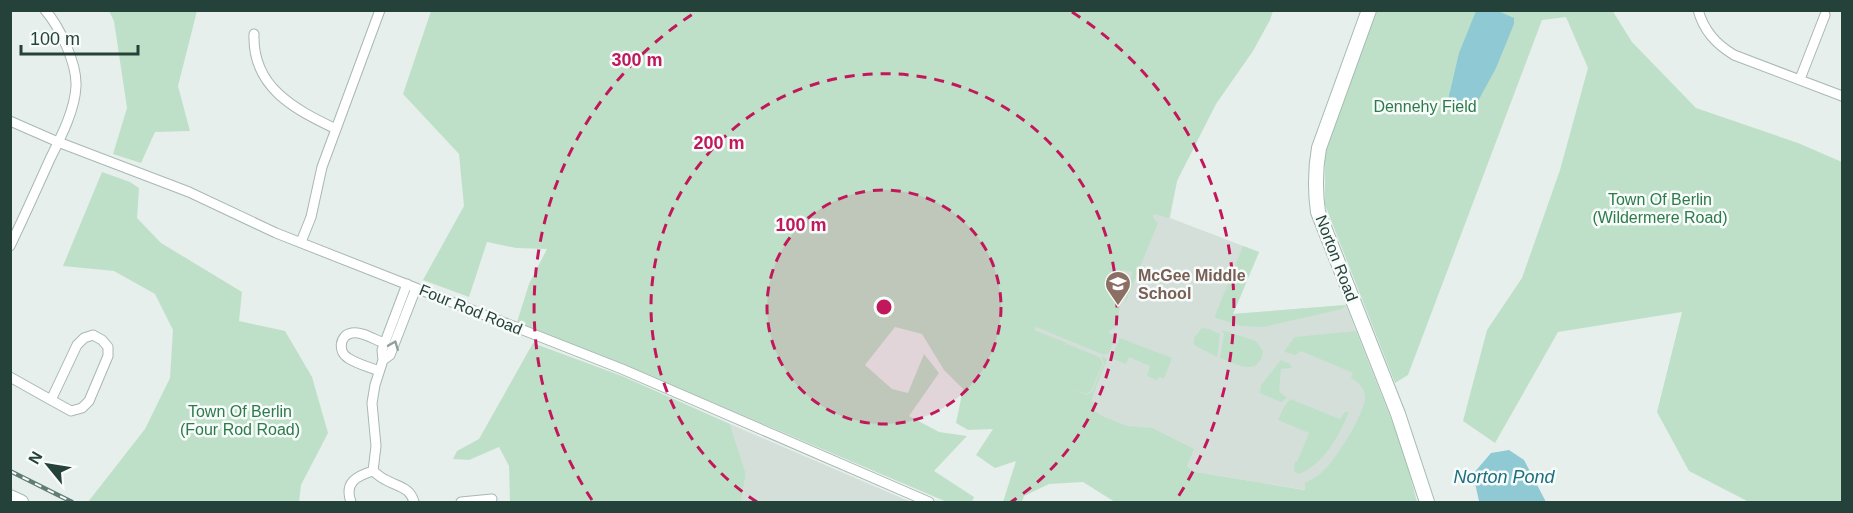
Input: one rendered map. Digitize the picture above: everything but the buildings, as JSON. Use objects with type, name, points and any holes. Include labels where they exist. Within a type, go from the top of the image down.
[{"type":"main road","name":"Norton Road","points":[[1369,10],[1319,148],[1315,193],[1318,212],[1398,414],[1427,502]]},
{"type":"main road","points":[[10,497],[21,502]]},
{"type":"street","points":[[10,246],[14,228],[58,142],[73,105],[76,86],[74,67],[45,10]]},
{"type":"street","points":[[301,242],[311,217],[322,167],[380,10]]},
{"type":"street","points":[[1698,10],[1707,30],[1722,48],[1734,55],[1842,96]]},
{"type":"street","points":[[1800,79],[1825,15]]},
{"type":"street","points":[[254,34],[253,51],[259,68],[273,88],[287,103],[305,115],[336,129]]},
{"type":"street","name":"Four Rod Road","points":[[10,121],[58,142],[189,192],[301,242],[622,369],[928,502]]},
{"type":"street","points":[[373,471],[376,446],[372,403],[383,360],[382,350],[412,286]]},
{"type":"street","points":[[383,360],[390,355],[412,286]]},
{"type":"street","points":[[379,371],[346,358],[340,344],[344,337],[351,333],[384,343]]},
{"type":"street","points":[[10,377],[51,400],[71,411],[82,408],[88,401],[108,356],[108,346],[102,340],[93,336],[84,338],[77,345],[51,400]]},
{"type":"street","points":[[351,502],[348,494],[351,484],[358,476],[373,471]]},
{"type":"street","points":[[373,471],[386,481],[406,489],[414,502]]},
{"type":"street","points":[[461,502],[492,499]]},
{"type":"shaded area","name":"McGee Middle School","points":[[964,109],[1177,181],[1170,218],[1259,252],[1233,314],[1346,305],[1392,425],[1306,490],[1196,472],[1187,466],[1095,444],[1045,368]]},
{"type":"shaded area","points":[[730,424],[911,502],[741,502],[746,474]]},
{"type":"green space","name":"Town Of Berlin (Wildermere Road)","points":[[1612,10],[1632,42],[1696,108],[1798,143],[1842,162],[1842,502],[1749,502],[1689,471],[1657,412],[1682,312],[1558,332],[1495,443],[1463,421],[1487,330],[1522,278],[1560,170],[1588,68],[1566,17],[1542,20],[1408,375],[1395,383],[1325,205],[1325,152],[1376,11]]},
{"type":"green space","points":[[109,11],[197,11],[178,86],[190,131],[155,132],[141,163],[113,154],[127,108],[114,21]]},
{"type":"green space","points":[[431,11],[1273,11],[1253,51],[1216,104],[1177,181],[1169,218],[1154,214],[1153,218],[1158,223],[1124,306],[1132,272],[1123,270],[1118,279],[1121,281],[1126,276],[1116,327],[1109,331],[1109,334],[1115,334],[1116,337],[1109,353],[1104,355],[1036,327],[1034,330],[1067,343],[1062,347],[1067,344],[1099,357],[1103,363],[1091,391],[1086,394],[1073,389],[1086,395],[1092,392],[1104,363],[1101,356],[1107,359],[1092,398],[1095,411],[1127,426],[1152,428],[1194,449],[1187,466],[1196,472],[1305,490],[1305,483],[1321,473],[1341,448],[1355,425],[1365,396],[1360,386],[1351,378],[1353,373],[1301,351],[1295,355],[1285,350],[1295,337],[1356,331],[1403,449],[1417,502],[1115,502],[1083,482],[1049,484],[1024,496],[1022,502],[1003,502],[1016,461],[995,468],[976,455],[993,429],[968,430],[956,423],[963,389],[944,370],[922,334],[895,327],[865,365],[892,389],[908,393],[924,354],[939,373],[909,416],[939,432],[967,436],[934,471],[974,497],[972,502],[947,502],[517,322],[529,284],[547,249],[516,248],[487,242],[469,297],[423,280],[464,206],[459,154],[403,94]]},
{"type":"green space","name":"Town Of Berlin (Four Rod Road)","points":[[102,172],[130,182],[139,188],[137,218],[161,243],[242,292],[239,321],[285,331],[312,377],[328,433],[301,485],[299,502],[88,502],[145,429],[170,378],[173,330],[155,294],[114,271],[63,266]]},
{"type":"green space","points":[[1243,246],[1259,252],[1233,314],[1346,305],[1342,309],[1264,327],[1241,326],[1216,318]]},
{"type":"green space","points":[[1202,328],[1220,334],[1217,357],[1194,345],[1194,338]]},
{"type":"green space","points":[[1222,330],[1256,341],[1263,351],[1257,364],[1246,367],[1220,358],[1224,334]]},
{"type":"green space","points":[[1120,338],[1172,358],[1164,379],[1159,377],[1157,380],[1147,376],[1150,366],[1129,357],[1126,364],[1111,358]]},
{"type":"green space","points":[[533,343],[622,376],[730,424],[746,474],[741,502],[510,502],[509,466],[499,447],[469,460],[453,459],[457,451],[479,439]]},
{"type":"green space","points":[[1281,360],[1290,364],[1292,368],[1281,369],[1279,391],[1287,398],[1281,402],[1260,393],[1261,385]]},
{"type":"green space","points":[[1290,399],[1340,419],[1345,412],[1349,412],[1330,448],[1316,463],[1299,474],[1294,472],[1295,461],[1297,462],[1309,433],[1278,420]]},
{"type":"water","points":[[1476,11],[1498,11],[1514,18],[1514,24],[1496,68],[1472,112],[1465,112],[1448,100],[1459,53]]},
{"type":"water","name":"Norton Pond","points":[[1509,450],[1524,460],[1546,502],[1479,501],[1473,474],[1491,453]]},
{"type":"railway","points":[[10,471],[72,502]]},
{"type":"place","name":"McGee Middle School","points":[[1118,307]]},
{"type":"park label","name":"Dennehy Field","points":[[1425,106]]}]
